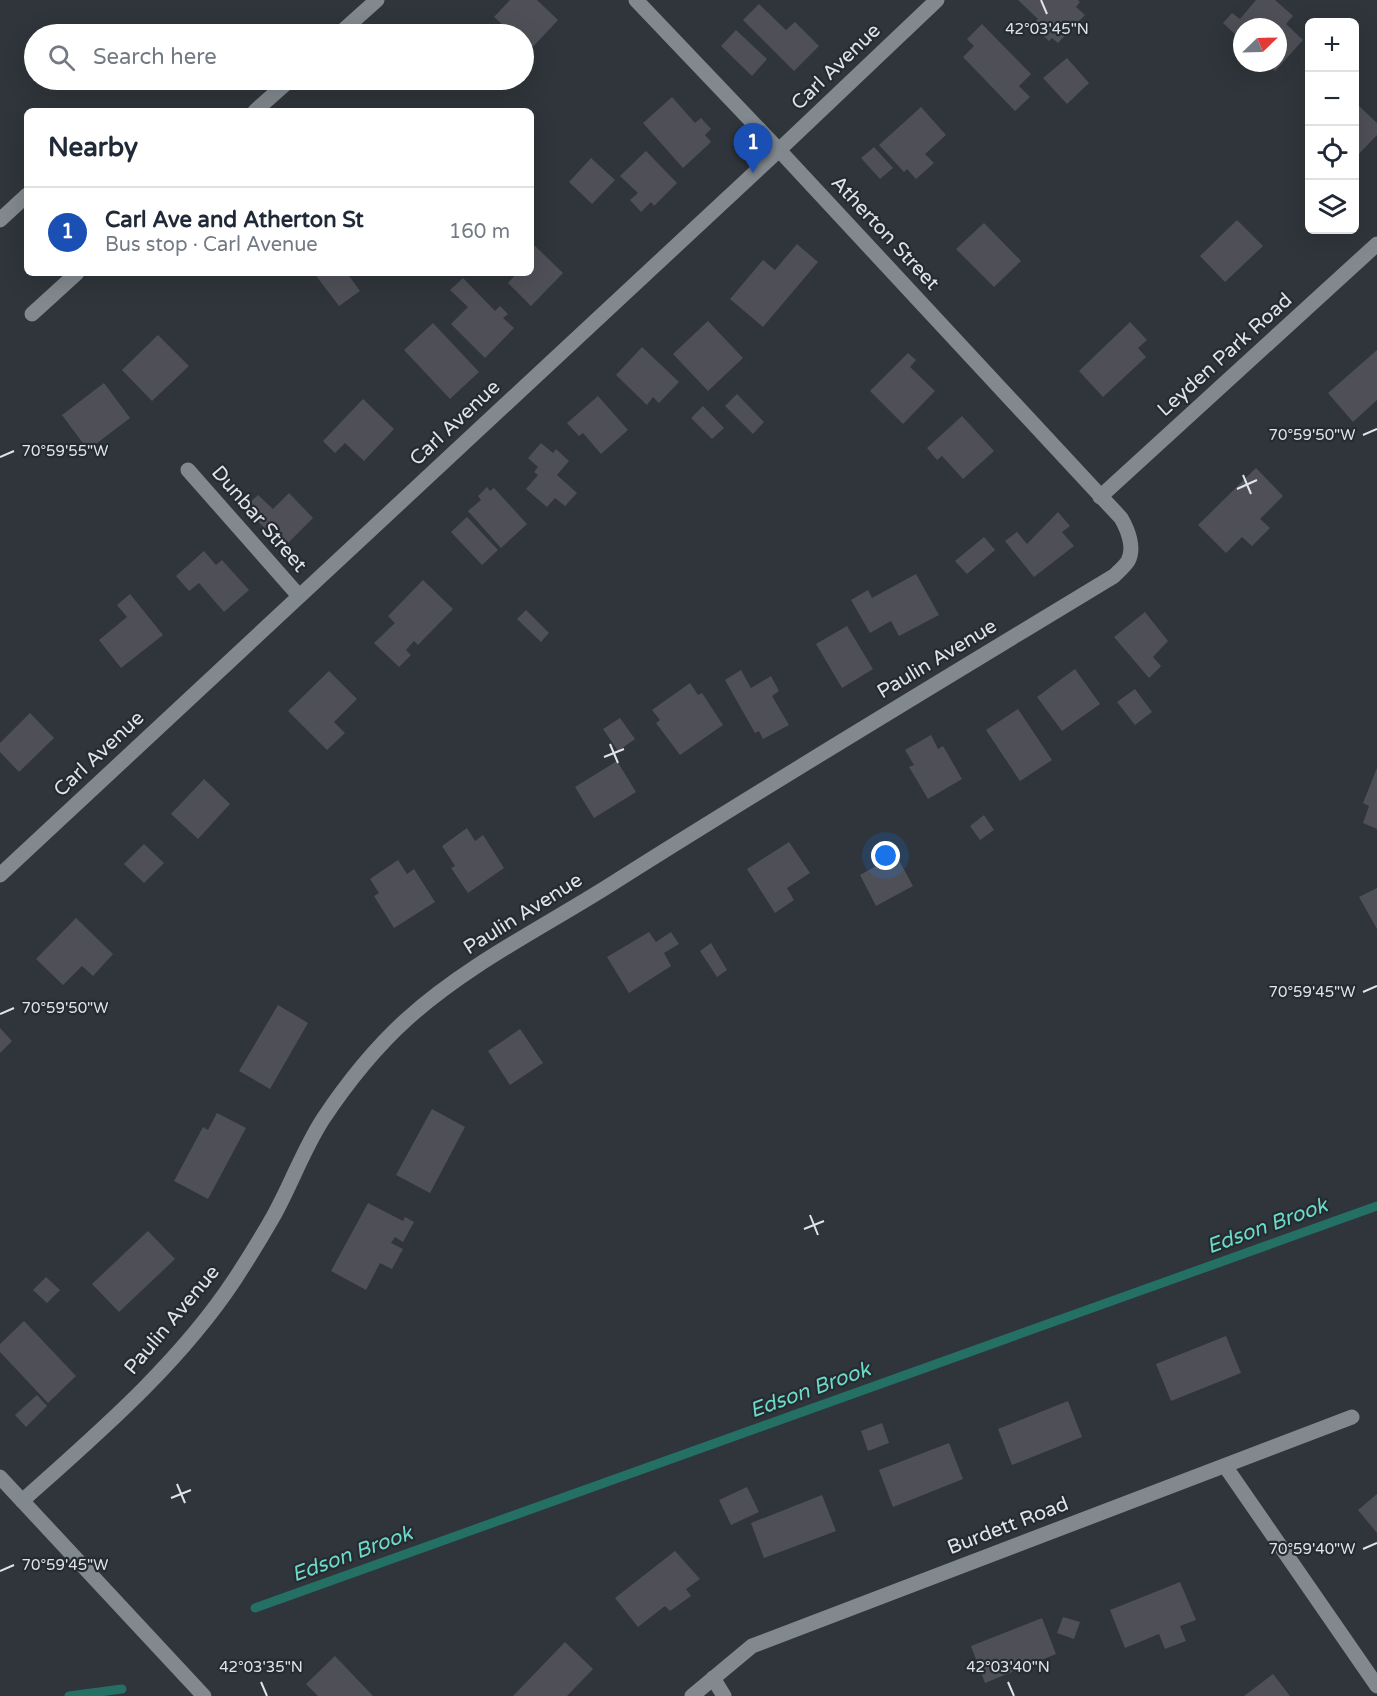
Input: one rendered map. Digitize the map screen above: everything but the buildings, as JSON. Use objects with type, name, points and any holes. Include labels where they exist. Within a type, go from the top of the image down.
[{"type":"street","points":[[350,24],[377,0]]},
{"type":"street","name":"Atherton Street","points":[[636,0],[780,150],[1100,497]]},
{"type":"street","name":"Carl Avenue","points":[[0,875],[780,150],[937,0]]},
{"type":"street","points":[[258,108],[279,90]]},
{"type":"street","points":[[0,220],[24,198]]},
{"type":"street","name":"Leyden Park Road","points":[[1100,497],[1377,244]]},
{"type":"street","points":[[32,314],[73,276]]},
{"type":"street","name":"Dunbar Street","points":[[188,470],[299,596]]},
{"type":"street","name":"Paulin Avenue","points":[[22,1501],[122,1409],[184,1345],[213,1311],[274,1216],[322,1121],[362,1065],[408,1018],[458,979],[495,955],[1114,576],[1128,561],[1130,540],[1128,530],[1121,518],[1100,497]]},
{"type":"street","name":"Burdett Road","points":[[693,1696],[752,1646],[1352,1417]]},
{"type":"street","points":[[1225,1466],[1377,1686]]},
{"type":"street","points":[[0,1477],[204,1696]]},
{"type":"street","points":[[713,1678],[723,1696]]},
{"type":"waterway","name":"Edson Brook","points":[[255,1608],[1377,1206]]},
{"type":"waterway","name":"Edson Brook","points":[[69,1696],[122,1689]]},
{"type":"place","name":"Carl Ave and Atherton St","points":[[753,173]]}]
